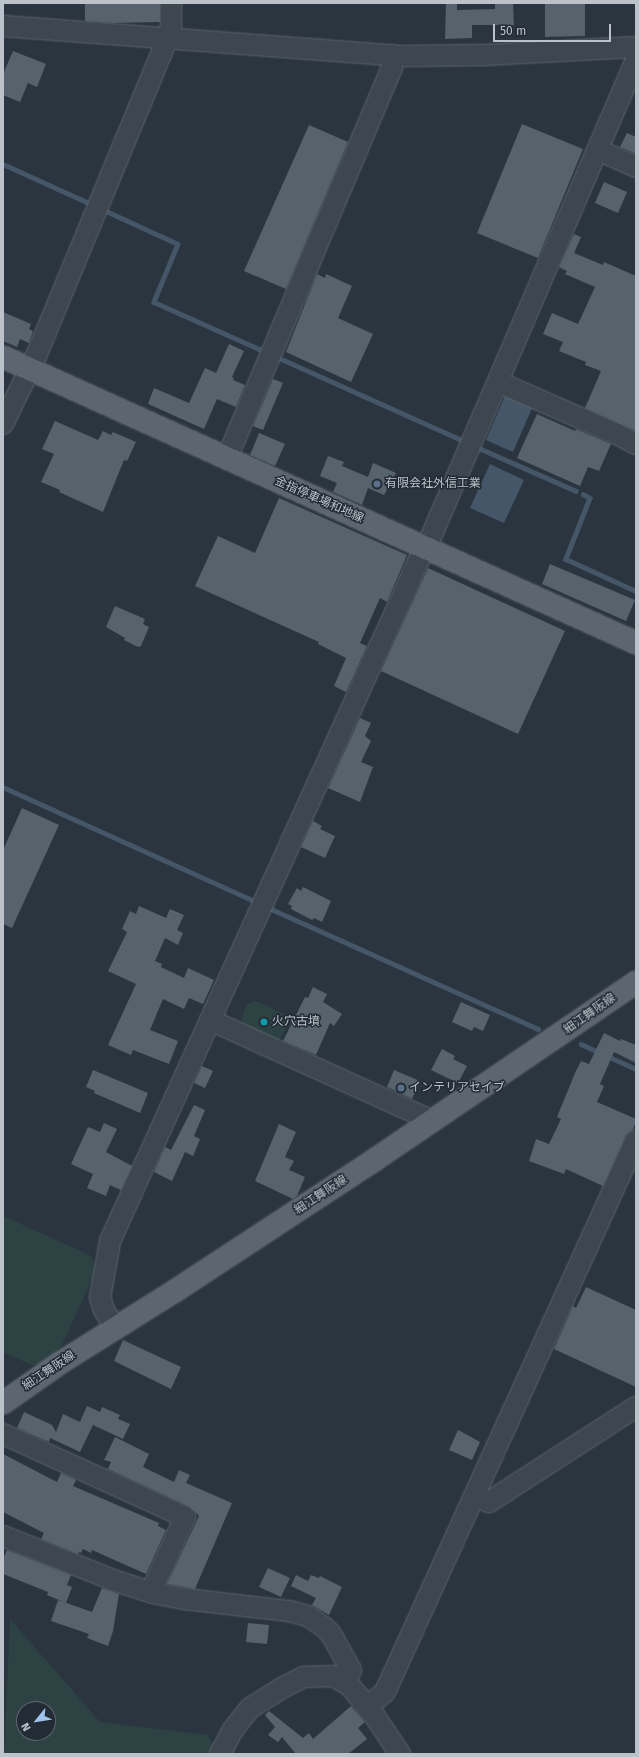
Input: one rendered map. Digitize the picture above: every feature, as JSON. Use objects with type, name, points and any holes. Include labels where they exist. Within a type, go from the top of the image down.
[{"type":"main road","name":"金指停車場和地線","points":[[3,357],[636,643]]},
{"type":"main road","name":"細江舞阪線","points":[[3,1402],[182,1287],[427,1125],[636,982]]},
{"type":"street","points":[[3,424],[29,368],[166,39],[171,26],[171,3]]},
{"type":"street","points":[[3,26],[393,55],[464,56],[636,47]]},
{"type":"street","points":[[227,458],[392,68],[393,55]]},
{"type":"street","points":[[116,1328],[104,1310],[100,1298],[110,1241],[425,548],[636,60]]},
{"type":"street","points":[[598,150],[636,167]]},
{"type":"street","points":[[498,382],[617,434],[636,444]]},
{"type":"street","points":[[210,1020],[422,1116],[427,1125]]},
{"type":"street","points":[[367,1707],[385,1692],[636,1140]]},
{"type":"street","points":[[474,1496],[489,1502],[636,1407]]},
{"type":"street","points":[[3,1434],[185,1517],[155,1583],[153,1592]]},
{"type":"street","points":[[3,1536],[113,1580],[153,1592],[185,1599],[289,1611],[308,1616],[331,1634],[351,1670],[344,1682]]},
{"type":"street","points":[[220,1754],[232,1731],[250,1708],[280,1688],[304,1677],[332,1676],[349,1685],[367,1707],[400,1754]]},
{"type":"green space","points":[[253,1001],[286,1016],[288,1021],[287,1026],[279,1041],[240,1024],[246,1006]]},
{"type":"green space","points":[[3,1216],[85,1253],[92,1258],[95,1267],[94,1275],[62,1345],[54,1354],[37,1365],[31,1365],[3,1352]]},
{"type":"green space","points":[[10,1619],[100,1722],[207,1735],[221,1754],[4,1754]]},
{"type":"water","points":[[505,396],[532,408],[513,452],[486,440]]},
{"type":"water","points":[[490,464],[524,480],[504,523],[470,508]]},
{"type":"building","points":[[85,3],[160,3],[160,22],[113,23],[85,21]]},
{"type":"building","points":[[446,3],[457,3],[457,10],[495,9],[495,3],[513,3],[514,25],[472,25],[472,38],[445,39]]},
{"type":"building","points":[[545,3],[585,3],[585,36],[545,37]]},
{"type":"building","points":[[13,51],[46,64],[37,87],[28,83],[20,102],[3,95],[3,74]]},
{"type":"building","points":[[522,124],[583,149],[538,258],[477,233]]},
{"type":"building","points":[[309,125],[348,142],[286,289],[244,271]]},
{"type":"building","points":[[627,133],[636,137],[636,154],[620,147]]},
{"type":"building","points":[[604,182],[627,192],[618,213],[595,203]]},
{"type":"building","points":[[574,234],[581,237],[574,253],[603,265],[604,262],[636,276],[636,431],[585,408],[601,371],[585,365],[586,362],[559,351],[563,342],[543,334],[552,313],[578,324],[595,287],[565,274],[567,271],[559,267]]},
{"type":"building","points":[[317,274],[325,278],[326,274],[352,286],[338,318],[373,334],[351,382],[286,352]]},
{"type":"building","points":[[3,312],[31,324],[29,329],[33,331],[29,343],[20,339],[17,347],[3,341]]},
{"type":"building","points":[[229,344],[244,351],[232,377],[234,378],[233,380],[245,385],[236,407],[217,399],[204,429],[148,404],[154,388],[189,403],[205,368],[216,373]]},
{"type":"building","points":[[273,379],[283,383],[263,430],[253,426]]},
{"type":"building","points":[[537,414],[575,431],[576,429],[611,444],[599,471],[588,467],[580,486],[517,458]]},
{"type":"building","points":[[55,421],[98,440],[103,431],[111,435],[113,432],[136,442],[127,461],[124,460],[103,512],[41,482],[54,454],[42,449]]},
{"type":"building","points":[[259,433],[285,444],[275,466],[250,455]]},
{"type":"building","points":[[328,456],[344,462],[342,466],[368,477],[373,463],[396,473],[384,495],[368,488],[362,505],[333,492],[337,483],[320,476]]},
{"type":"building","points":[[279,498],[407,555],[387,602],[380,598],[360,643],[367,646],[346,692],[334,686],[346,658],[318,644],[319,642],[195,586],[218,536],[255,553]]},
{"type":"building","points":[[550,564],[635,600],[626,621],[542,584]]},
{"type":"building","points":[[428,568],[565,631],[518,734],[381,671]]},
{"type":"building","points":[[115,606],[145,619],[143,624],[149,627],[141,646],[138,647],[124,640],[125,638],[106,627]]},
{"type":"building","points":[[360,718],[371,723],[365,736],[371,741],[361,762],[373,767],[360,802],[328,788]]},
{"type":"building","points":[[22,808],[59,825],[12,928],[3,924],[3,850]]},
{"type":"building","points":[[313,821],[322,826],[320,829],[335,836],[325,858],[301,847]]},
{"type":"building","points":[[303,887],[331,901],[322,922],[314,918],[312,920],[291,909],[292,906],[288,904],[297,888],[301,891]]},
{"type":"building","points":[[139,906],[166,918],[170,909],[184,915],[177,930],[183,933],[178,945],[165,938],[155,961],[162,964],[161,967],[184,978],[188,968],[214,980],[203,1004],[189,998],[184,1009],[163,999],[150,1030],[178,1041],[169,1064],[133,1050],[131,1055],[108,1045],[136,984],[108,971],[127,932],[122,929],[130,911],[136,914]]},
{"type":"building","points":[[313,987],[327,994],[323,1002],[342,1014],[334,1026],[330,1023],[316,1055],[283,1041],[305,997],[308,998]]},
{"type":"building","points":[[461,1002],[490,1015],[483,1031],[474,1027],[472,1031],[452,1022]]},
{"type":"building","points":[[604,1033],[620,1041],[621,1039],[636,1045],[636,1063],[614,1052],[600,1084],[604,1086],[597,1102],[636,1119],[636,1122],[633,1129],[626,1135],[603,1186],[566,1169],[564,1174],[529,1161],[536,1139],[549,1144],[561,1119],[557,1117],[575,1073],[581,1061],[589,1064]]},
{"type":"building","points":[[442,1049],[455,1056],[453,1059],[467,1066],[458,1083],[431,1070]]},
{"type":"building","points":[[202,1066],[213,1071],[205,1088],[194,1083]]},
{"type":"building","points":[[93,1070],[148,1093],[140,1113],[94,1093],[95,1091],[86,1087]]},
{"type":"building","points":[[394,1070],[420,1081],[412,1099],[387,1087]]},
{"type":"building","points":[[194,1105],[205,1110],[194,1136],[200,1139],[193,1156],[185,1152],[172,1181],[154,1172],[165,1147],[171,1150]]},
{"type":"building","points":[[104,1123],[117,1129],[106,1152],[132,1166],[121,1190],[110,1185],[106,1196],[87,1188],[93,1174],[71,1164],[88,1127],[100,1132]]},
{"type":"building","points":[[279,1124],[296,1132],[285,1157],[294,1161],[289,1170],[305,1177],[297,1196],[293,1199],[255,1181]]},
{"type":"building","points":[[586,1287],[636,1310],[636,1387],[554,1349],[573,1306],[576,1308]]},
{"type":"building","points":[[123,1340],[181,1367],[171,1389],[114,1361]]},
{"type":"building","points":[[87,1406],[100,1412],[102,1407],[120,1415],[118,1419],[130,1424],[123,1439],[93,1425],[80,1452],[50,1438],[49,1442],[17,1428],[24,1412],[52,1425],[56,1432],[63,1414],[80,1422]]},
{"type":"building","points":[[458,1430],[480,1442],[472,1460],[449,1450]]},
{"type":"building","points":[[115,1437],[149,1454],[143,1467],[174,1482],[179,1470],[190,1475],[186,1483],[232,1503],[195,1589],[167,1584],[199,1516],[190,1507],[108,1469],[111,1462],[104,1460]]},
{"type":"building","points":[[3,1454],[57,1482],[61,1473],[76,1480],[73,1486],[159,1523],[158,1526],[166,1530],[146,1574],[92,1550],[91,1553],[83,1549],[81,1553],[79,1552],[78,1554],[41,1539],[44,1533],[3,1512]]},
{"type":"building","points":[[7,1550],[71,1575],[67,1585],[72,1587],[66,1603],[47,1595],[48,1592],[3,1574],[3,1559]]},
{"type":"building","points":[[268,1568],[290,1578],[281,1597],[259,1587]]},
{"type":"building","points":[[296,1575],[308,1581],[311,1575],[319,1578],[320,1576],[342,1587],[329,1615],[312,1605],[316,1598],[291,1586]]},
{"type":"building","points":[[102,1588],[119,1594],[113,1631],[108,1646],[87,1638],[89,1634],[51,1621],[58,1600],[92,1612]]},
{"type":"building","points":[[248,1623],[269,1625],[267,1644],[246,1642]]},
{"type":"building","points":[[351,1706],[365,1722],[358,1728],[367,1739],[348,1754],[296,1754],[282,1737],[278,1742],[268,1735],[275,1727],[265,1715],[269,1711],[303,1738],[309,1733],[313,1739]]},
{"type":"waterway","points":[[3,164],[91,204]]},
{"type":"waterway","points":[[104,210],[178,244],[154,302],[266,352]]},
{"type":"waterway","points":[[277,357],[464,441]]},
{"type":"waterway","points":[[479,448],[576,491]]},
{"type":"waterway","points":[[583,494],[590,498],[566,559],[636,591]]},
{"type":"waterway","points":[[3,787],[256,902]]},
{"type":"waterway","points":[[269,908],[538,1029]]},
{"type":"waterway","points":[[581,1044],[636,1069]]},
{"type":"place","name":"有限会社外信工業","points":[[377,484]]},
{"type":"place","name":"火穴古墳","points":[[264,1022]]},
{"type":"place","name":"インテリアセイブ","points":[[401,1088]]}]
